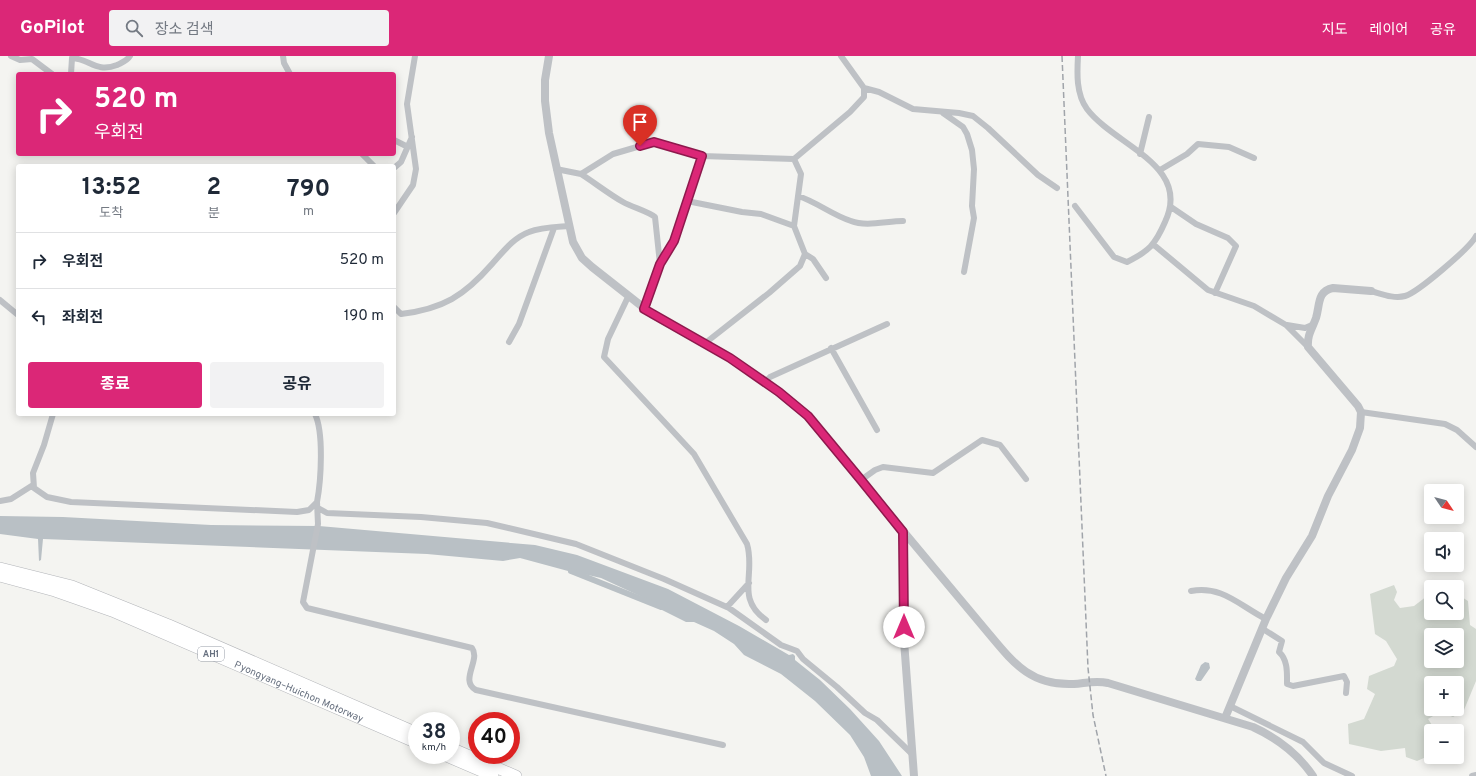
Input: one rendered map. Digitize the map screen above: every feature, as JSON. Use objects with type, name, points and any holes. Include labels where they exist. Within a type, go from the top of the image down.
[{"type":"highway","name":"Pyongyang–Huichon Motorway","points":[[0,568],[72,586],[170,625],[408,729]]},
{"type":"highway","name":"Pyongyang–Huichon Motorway","points":[[0,576],[55,591],[112,611],[408,740]]},
{"type":"highway","points":[[460,752],[516,776]]},
{"type":"highway","points":[[460,762],[493,776]]},
{"type":"street","points":[[11,56],[20,60],[32,59],[49,72]]},
{"type":"street","points":[[74,72],[71,57],[92,66],[107,68],[127,60],[130,56]]},
{"type":"street","points":[[283,56],[284,63],[289,72]]},
{"type":"street","points":[[396,210],[413,184],[416,161],[407,104],[415,56]]},
{"type":"street","points":[[549,56],[544,90],[549,133],[573,242],[582,258],[644,309],[730,358],[765,382],[808,416],[903,532],[1012,661],[1029,675],[1054,684],[1099,681],[1108,683],[1253,727],[1274,738],[1293,752],[1313,776]]},
{"type":"street","points":[[581,174],[613,154],[654,142],[702,156],[794,159],[861,102],[865,94],[864,88],[841,56]]},
{"type":"street","points":[[1075,206],[1118,259],[1127,262],[1154,245],[1171,207],[1170,189],[1160,170],[1119,139],[1087,109],[1078,85],[1078,56]]},
{"type":"street","points":[[864,88],[879,92],[913,109],[968,114],[980,121],[1038,174],[1057,188]]},
{"type":"street","points":[[941,112],[962,127],[967,134],[972,150],[974,169],[972,206],[974,218],[964,272]]},
{"type":"street","points":[[1140,154],[1149,117]]},
{"type":"street","points":[[396,166],[400,162],[406,146],[412,137]]},
{"type":"street","points":[[396,141],[406,146]]},
{"type":"street","points":[[1160,170],[1187,154],[1198,144],[1229,147],[1254,158]]},
{"type":"street","points":[[364,156],[372,164]]},
{"type":"street","points":[[644,309],[660,264],[674,241],[702,156]]},
{"type":"street","points":[[794,159],[801,174],[794,226],[805,254],[813,259],[826,278]]},
{"type":"street","points":[[556,168],[581,174],[622,202],[655,217],[660,264]]},
{"type":"street","points":[[798,196],[812,200],[828,211],[854,222],[903,221]]},
{"type":"street","points":[[687,201],[742,212],[761,214],[794,226]]},
{"type":"street","points":[[1171,207],[1196,224],[1228,238],[1236,246],[1215,293]]},
{"type":"street","points":[[396,309],[401,314],[424,311],[454,299],[475,283],[509,245],[518,238],[531,231],[569,226]]},
{"type":"street","points":[[509,342],[518,324],[554,228]]},
{"type":"street","points":[[1308,347],[1308,338],[1316,318],[1320,298],[1328,289],[1372,291],[1394,298],[1406,296],[1454,261],[1471,244],[1476,236]]},
{"type":"street","points":[[1154,245],[1204,287],[1215,293],[1254,306],[1286,325],[1308,347],[1354,400],[1361,412],[1360,428],[1352,450],[1328,496],[1312,536],[1286,578],[1266,619],[1225,718]]},
{"type":"street","points":[[704,344],[769,293],[800,266],[805,254]]},
{"type":"street","points":[[628,296],[608,339],[604,357],[694,454],[747,544],[750,558],[749,597],[751,606],[766,620]]},
{"type":"street","points":[[0,300],[16,313]]},
{"type":"street","points":[[765,382],[770,377],[831,348],[887,324]]},
{"type":"street","points":[[1286,325],[1305,328],[1312,325]]},
{"type":"street","points":[[831,348],[877,430]]},
{"type":"street","points":[[1361,412],[1445,424],[1457,430],[1476,447]]},
{"type":"street","points":[[52,416],[33,473],[33,485],[43,496],[71,502],[297,512],[308,510],[318,505]]},
{"type":"street","points":[[316,416],[319,426],[320,451],[318,524],[304,602],[307,608],[472,648],[474,653],[469,682],[471,687],[476,690],[723,745]]},
{"type":"street","points":[[861,480],[875,470],[883,467],[933,473],[982,440],[1000,445],[1026,479]]},
{"type":"street","points":[[0,501],[11,498],[33,485]]},
{"type":"street","points":[[318,505],[327,513],[467,520],[576,544],[628,564],[727,607],[781,645],[797,651],[802,659],[838,687],[865,713],[877,720],[912,754]]},
{"type":"street","points":[[903,532],[904,627],[914,776]]},
{"type":"street","points":[[727,607],[749,583]]},
{"type":"street","points":[[1191,590],[1202,588],[1216,590],[1266,619]]},
{"type":"street","points":[[1263,629],[1282,640],[1279,652],[1282,654],[1286,664],[1288,684],[1293,686],[1344,676],[1347,682],[1346,693]]},
{"type":"street","points":[[1230,706],[1303,742],[1324,763],[1352,776]]},
{"type":"street","points":[[1472,776],[1476,775]]},
{"type":"shaded area","points":[[0,516],[63,517],[211,525],[319,526],[535,545],[577,555],[668,589],[739,626],[789,655],[793,654],[795,656],[795,660],[820,680],[850,709],[879,741],[902,776],[871,776],[864,757],[850,735],[815,701],[781,674],[744,655],[734,644],[714,631],[694,622],[686,622],[660,609],[642,597],[601,578],[579,573],[571,574],[568,571],[520,558],[503,561],[427,554],[43,539],[41,560],[39,561],[38,539],[0,534]]},
{"type":"shaded area","points":[[1394,585],[1397,592],[1394,600],[1400,608],[1414,606],[1424,598],[1424,620],[1464,620],[1464,598],[1468,601],[1470,625],[1476,629],[1476,681],[1464,710],[1464,676],[1424,676],[1424,716],[1433,716],[1428,719],[1431,724],[1424,724],[1424,758],[1417,761],[1406,757],[1405,748],[1381,751],[1349,744],[1348,724],[1364,719],[1375,694],[1367,689],[1369,676],[1394,666],[1397,659],[1386,641],[1375,634],[1370,594]]},
{"type":"shaded area","points":[[1205,662],[1209,663],[1210,668],[1201,681],[1197,681],[1195,679],[1201,665]]},
{"type":"waterway","points":[[571,571],[661,607]]},
{"type":"railway","points":[[1062,56],[1088,668],[1093,715],[1106,776]]},
{"type":"route","points":[[640,146],[654,142],[702,156],[674,241],[660,264],[644,309],[652,315],[680,329],[730,358],[779,392],[808,416],[861,480],[903,532],[904,627]]}]
